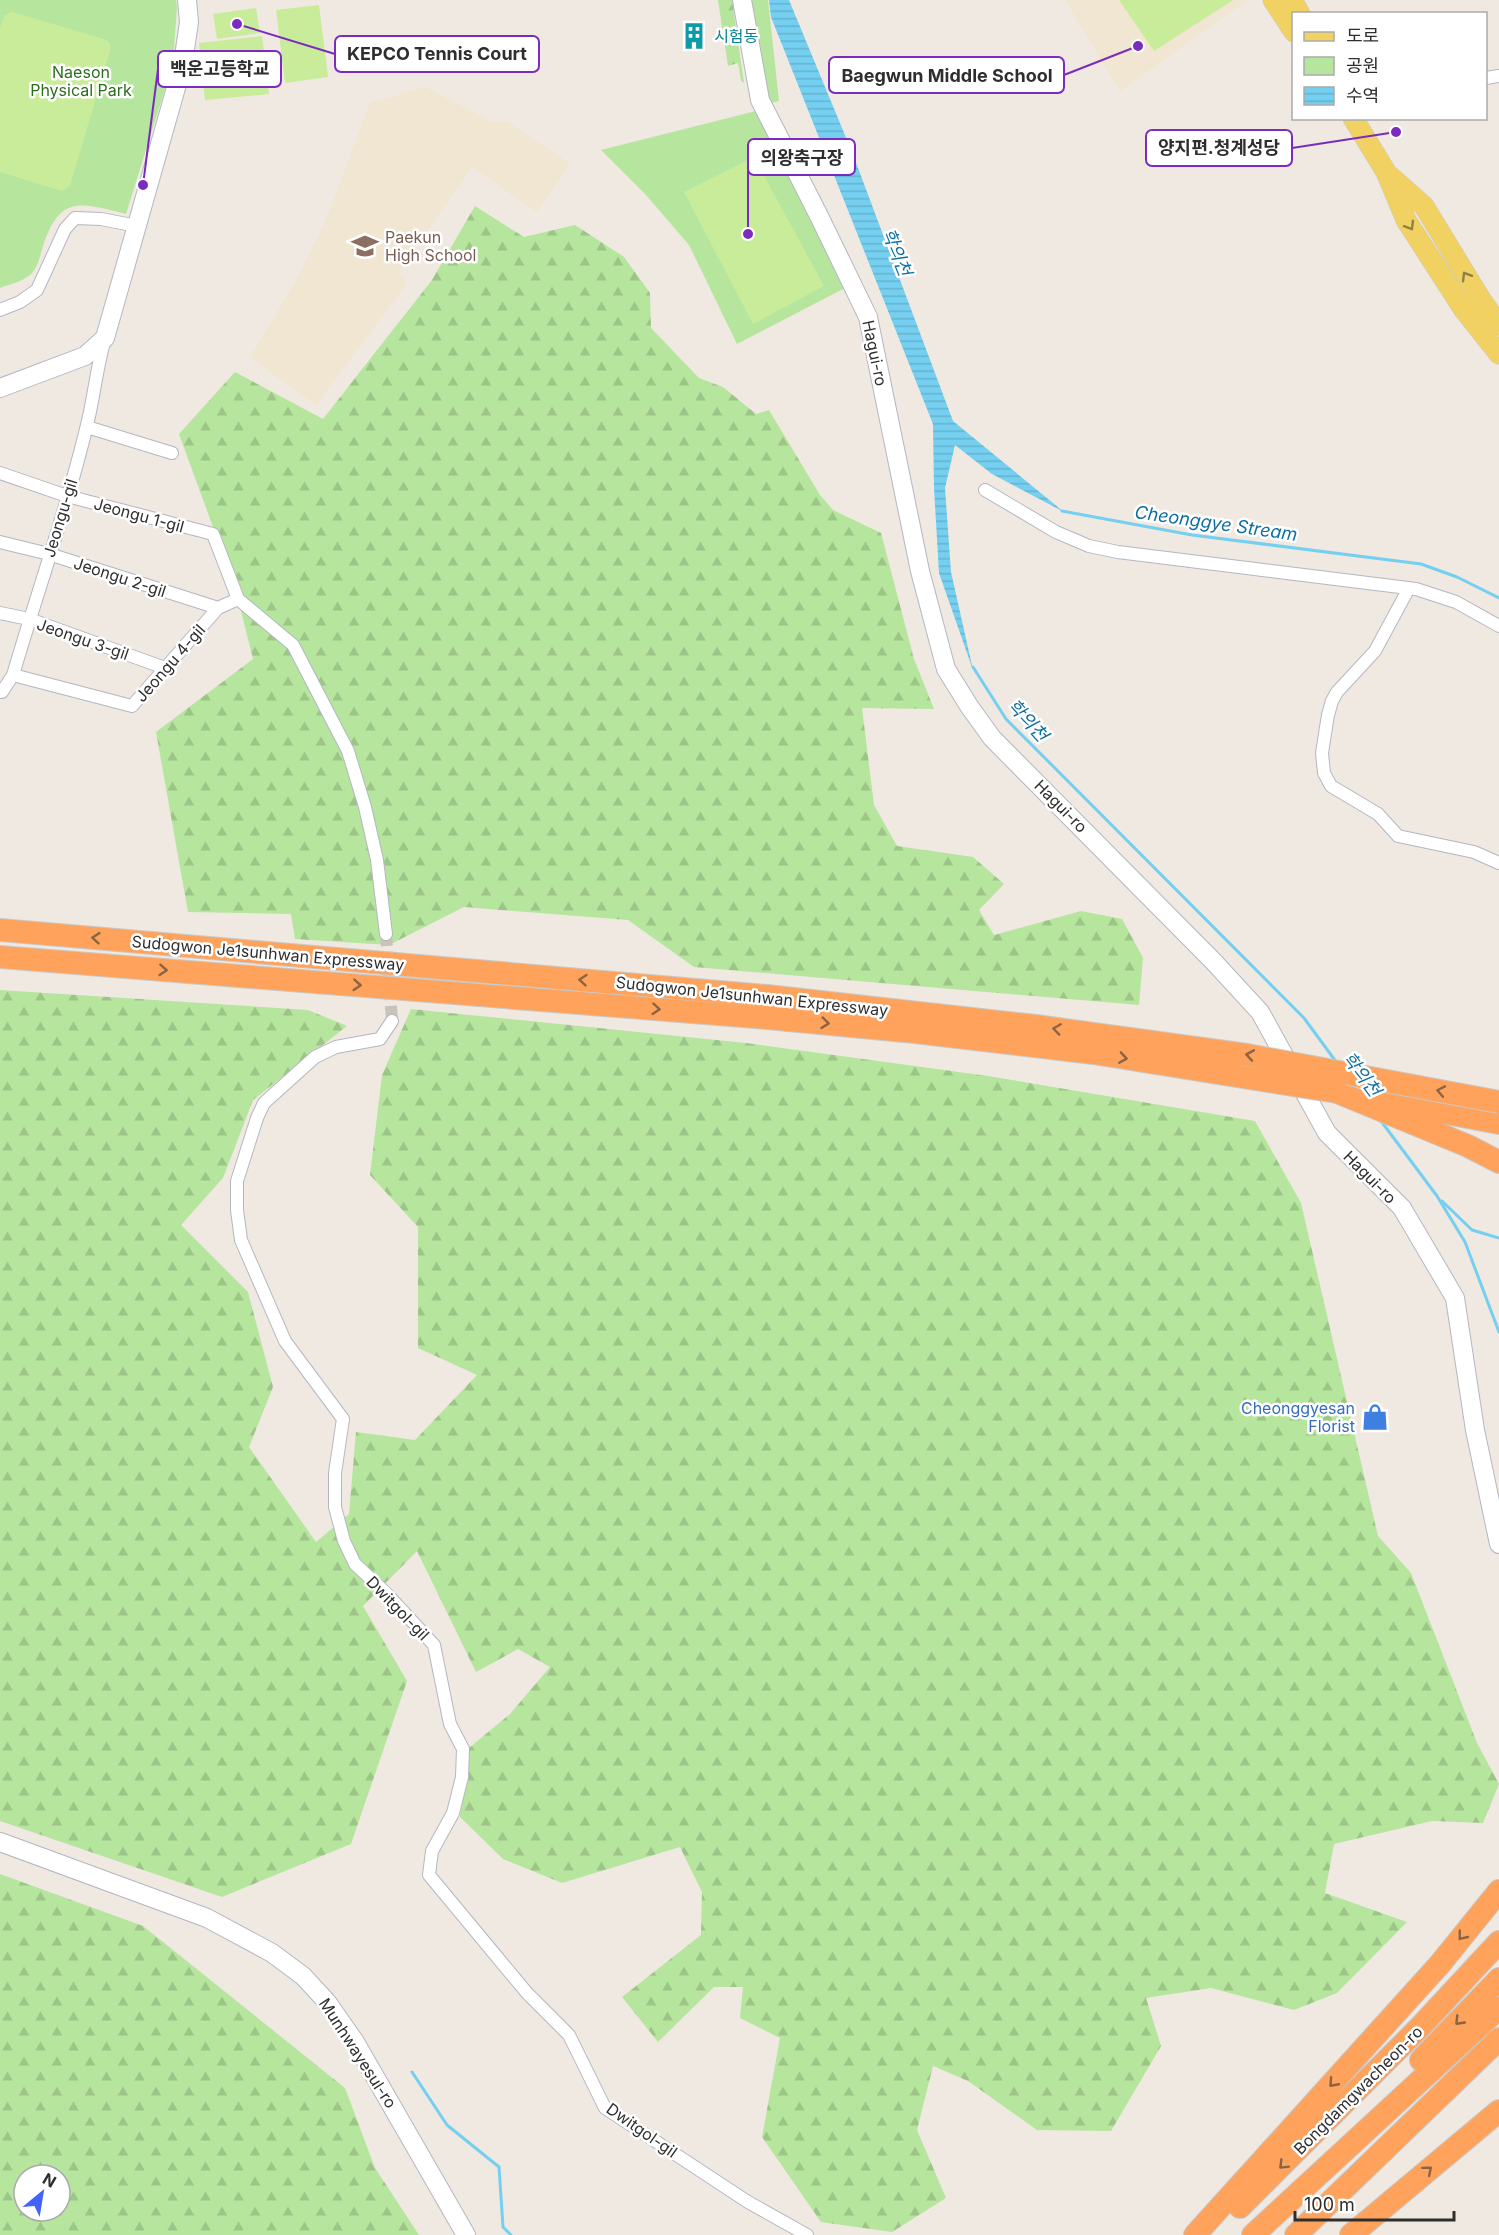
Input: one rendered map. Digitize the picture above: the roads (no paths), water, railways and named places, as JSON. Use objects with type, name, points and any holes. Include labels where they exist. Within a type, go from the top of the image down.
[{"type":"highway","name":"Sudogwon Je1sunhwan Expressway","points":[[0,930],[767,1007],[915,1032],[1093,1053],[1337,1092],[1499,1123]]},
{"type":"highway","name":"Sudogwon Je1sunhwan Expressway","points":[[0,957],[1036,1026],[1247,1055],[1499,1101]]},
{"type":"highway","points":[[1337,1092],[1468,1146],[1499,1162]]},
{"type":"highway","points":[[1195,2235],[1440,1964],[1499,1891]]},
{"type":"highway","name":"Bongdamgwacheon-ro","points":[[1214,2235],[1421,2026],[1499,1942]]},
{"type":"highway","points":[[1282,2207],[1499,1979]]},
{"type":"highway","name":"Bongdamgwacheon-ro","points":[[1253,2235],[1499,2008]]},
{"type":"highway","points":[[1296,2235],[1499,2039]]},
{"type":"highway","points":[[1334,2198],[1499,2060]]},
{"type":"highway","points":[[1351,2235],[1499,2111]]},
{"type":"main road","points":[[1273,0],[1292,30]]},
{"type":"main road","points":[[1354,120],[1386,172],[1406,220],[1464,310],[1499,354]]},
{"type":"main road","points":[[1386,172],[1424,206],[1499,325]]},
{"type":"street","points":[[0,388],[85,356],[105,339],[183,63],[189,22],[187,0]]},
{"type":"street","name":"Hagui-ro","points":[[742,0],[760,100],[868,317],[920,571],[946,669],[992,738],[1214,962],[1260,1012],[1327,1133],[1402,1208],[1455,1298],[1475,1430],[1499,1544]]},
{"type":"street","points":[[0,310],[20,302],[37,290],[65,229],[75,218],[100,219],[137,226]]},
{"type":"street","name":"Jeongu-gil","points":[[0,692],[13,675],[67,496],[87,427],[96,370],[105,339]]},
{"type":"street","points":[[87,427],[172,453]]},
{"type":"street","name":"Jeongu 1-gil","points":[[0,473],[67,496],[213,534],[238,599]]},
{"type":"street","points":[[985,490],[1056,532],[1089,546],[1118,552],[1409,588],[1456,602],[1499,626]]},
{"type":"street","name":"Jeongu 2-gil","points":[[0,542],[49,554],[218,608]]},
{"type":"street","points":[[1409,588],[1375,651],[1337,692],[1332,701],[1322,753],[1324,773],[1331,786],[1378,814],[1398,836],[1474,852],[1499,863]]},
{"type":"street","points":[[218,608],[238,599],[293,645],[348,752],[365,807],[377,860],[386,934]]},
{"type":"street","name":"Jeongu 4-gil","points":[[13,675],[132,706],[218,608]]},
{"type":"street","name":"Jeongu 3-gil","points":[[0,613],[29,619],[165,668]]},
{"type":"street","name":"Dwitgol-gil","points":[[392,1021],[380,1039],[336,1047],[315,1057],[264,1103],[237,1181],[237,1210],[241,1240],[285,1341],[343,1419],[335,1473],[335,1508],[344,1541],[355,1564],[387,1594],[434,1646],[450,1724],[463,1749],[462,1777],[453,1813],[432,1851],[429,1875],[527,1993],[569,2036],[605,2108],[748,2202],[807,2235]]},
{"type":"street","name":"Munhwayesul-ro","points":[[0,1842],[207,1918],[273,1953],[303,1976],[327,2002],[355,2042],[393,2104],[466,2235]]},
{"type":"water","name":"학의천","points":[[769,0],[789,0],[852,152],[953,421],[1064,512],[992,474],[955,445],[945,488],[951,572],[973,670],[939,573],[933,424],[771,17]]},
{"type":"waterway","name":"Cheonggye Stream","points":[[1062,511],[1192,535],[1421,564],[1457,577],[1499,598]]},
{"type":"waterway","name":"학의천","points":[[973,667],[1006,719],[1304,1018],[1337,1063]]},
{"type":"waterway","name":"학의천","points":[[1381,1121],[1437,1196],[1465,1242],[1499,1332]]},
{"type":"waterway","points":[[1442,1201],[1472,1230],[1499,1238]]},
{"type":"waterway","points":[[412,2072],[447,2125],[499,2167],[503,2227],[511,2235]]},
{"type":"tunnel","points":[[386,934],[392,1021]]},
{"type":"place","name":"KEPCO Tennis Court","points":[[237,24]]},
{"type":"place","name":"시험동","points":[[694,36]]},
{"type":"place","name":"Baegwun Middle School","points":[[1138,46]]},
{"type":"place","name":"양지편.청계성당","points":[[1396,132]]},
{"type":"place","name":"백운고등학교","points":[[143,185]]},
{"type":"place","name":"의왕축구장","points":[[748,234]]},
{"type":"place","name":"Paekun High School","points":[[365,246]]},
{"type":"place","name":"Cheonggyesan Florist","points":[[1375,1417]]},
{"type":"park label","name":"Naeson Physical Park","points":[[81,81]]}]
